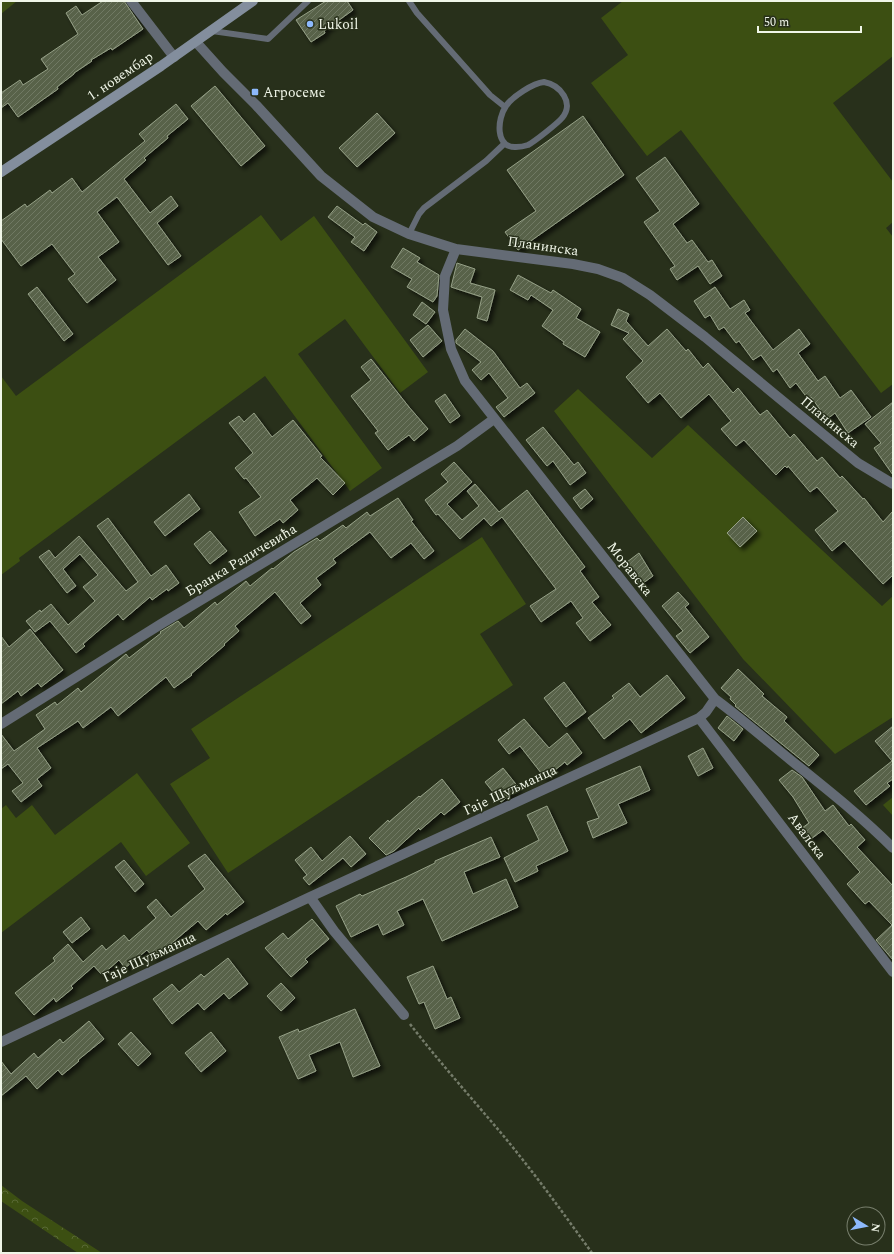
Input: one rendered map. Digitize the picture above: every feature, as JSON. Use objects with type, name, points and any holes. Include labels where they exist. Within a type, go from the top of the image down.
[{"type":"main road","name":"1. новембар","points":[[1,172],[174,57],[253,1]]},
{"type":"street","points":[[130,1],[174,57]]},
{"type":"street","name":"Планинска","points":[[196,42],[321,176],[373,217],[409,234],[456,249],[573,264],[598,269],[623,278],[650,295],[705,337],[858,463],[893,484]]},
{"type":"street","name":"Моравска","points":[[456,249],[445,276],[443,310],[451,349],[466,381],[494,419],[715,699],[739,716],[835,795],[893,848]]},
{"type":"street","name":"Бранка Радичевића","points":[[1,724],[161,624],[458,446],[494,419]]},
{"type":"street","name":"Гаје Шуљманца","points":[[1,1042],[310,897],[699,718],[706,712],[715,699]]},
{"type":"street","name":"Авалска","points":[[699,718],[893,972]]},
{"type":"street","points":[[310,897],[334,931],[404,1015]]},
{"type":"lane","points":[[212,30],[268,39],[308,1]]},
{"type":"lane","points":[[409,1],[417,13],[490,95],[505,107]]},
{"type":"lane","points":[[544,82],[556,86],[561,91],[564,96],[566,107],[562,118],[530,144],[516,147],[504,144],[501,138],[500,131],[505,107],[513,99],[537,83],[544,82]]},
{"type":"lane","points":[[409,234],[419,214],[424,208],[486,161],[504,144]]},
{"type":"path","points":[[404,1015],[446,1069],[535,1175],[592,1253]]},
{"type":"green space","points":[[1,1],[17,1],[1,14]]},
{"type":"green space","points":[[623,1],[893,1],[893,56],[833,103],[893,182],[893,222],[886,228],[893,237],[893,384],[881,393],[681,130],[647,156],[591,83],[628,55],[601,18]]},
{"type":"green space","points":[[261,215],[281,241],[314,216],[428,372],[400,393],[345,319],[298,354],[382,468],[350,491],[265,376],[19,558],[20,561],[1,575],[1,376],[16,396]]},
{"type":"green space","points":[[578,389],[652,458],[688,425],[882,606],[893,596],[893,717],[835,754],[743,659],[554,411]]},
{"type":"green space","points":[[482,537],[526,604],[480,634],[513,685],[228,873],[170,784],[210,758],[191,729]]},
{"type":"green space","points":[[137,773],[190,843],[146,876],[121,842],[1,933],[1,809],[6,805],[16,818],[32,805],[55,835]]},
{"type":"green space","points":[[893,797],[893,816],[883,805]]},
{"type":"green space","points":[[1,1185],[22,1201],[102,1253],[78,1253],[1,1201]]},
{"type":"building","points":[[103,1],[124,1],[143,29],[112,50],[111,48],[91,60],[92,61],[57,87],[58,89],[18,117],[8,103],[1,108],[1,93],[20,80],[23,85],[48,69],[41,59],[78,34],[66,13],[76,6],[82,15]]},
{"type":"building","points":[[326,1],[347,1],[353,10],[324,31],[325,33],[311,42],[296,20]]},
{"type":"building","points":[[215,86],[265,146],[241,166],[191,106]]},
{"type":"building","points":[[176,104],[188,119],[167,136],[168,138],[144,158],[146,160],[124,179],[150,213],[171,196],[178,206],[157,223],[181,256],[168,265],[117,197],[97,212],[119,242],[98,257],[116,280],[87,303],[68,279],[75,274],[52,244],[21,266],[1,239],[1,221],[25,204],[27,207],[50,190],[52,193],[72,178],[82,192],[145,141],[139,134]]},
{"type":"building","points":[[377,113],[395,133],[357,167],[339,148]]},
{"type":"building","points":[[583,116],[624,175],[518,250],[505,232],[536,211],[507,170]]},
{"type":"building","points":[[665,157],[699,204],[673,224],[687,243],[692,240],[708,262],[712,260],[722,276],[710,284],[698,266],[677,280],[670,269],[675,266],[644,222],[660,211],[636,178]]},
{"type":"building","points":[[337,206],[363,225],[365,223],[377,232],[364,251],[351,242],[355,237],[328,217]]},
{"type":"building","points":[[403,248],[420,258],[417,262],[439,275],[437,296],[433,302],[407,287],[412,279],[391,267]]},
{"type":"building","points":[[457,263],[475,269],[470,283],[495,290],[487,321],[477,318],[482,297],[451,287]]},
{"type":"building","points":[[518,275],[551,293],[553,290],[581,309],[576,318],[600,332],[585,357],[563,344],[564,342],[542,326],[553,310],[531,295],[528,300],[510,290]]},
{"type":"building","points":[[37,287],[73,334],[64,341],[28,294]]},
{"type":"building","points":[[715,287],[730,309],[744,300],[750,310],[745,313],[773,350],[799,329],[810,344],[798,353],[818,381],[825,376],[840,398],[851,390],[871,417],[848,433],[835,413],[827,419],[811,397],[808,399],[796,383],[790,388],[777,369],[773,372],[761,355],[753,360],[739,341],[736,343],[724,327],[719,330],[710,315],[705,318],[694,301]]},
{"type":"building","points":[[422,302],[435,312],[426,324],[413,315]]},
{"type":"building","points":[[618,309],[629,314],[626,321],[648,346],[667,329],[686,351],[688,349],[703,368],[708,363],[733,393],[738,388],[760,415],[767,410],[790,438],[794,434],[817,461],[822,457],[840,478],[842,476],[863,499],[864,498],[883,522],[893,511],[893,575],[883,584],[844,541],[832,551],[815,530],[838,511],[817,487],[810,492],[788,466],[787,468],[785,466],[776,475],[744,440],[736,446],[721,429],[731,421],[709,394],[681,418],[660,393],[648,403],[626,377],[643,361],[623,339],[629,333],[611,325]]},
{"type":"building","points":[[428,325],[442,341],[423,357],[410,340]]},
{"type":"building","points":[[465,329],[493,351],[520,388],[527,383],[535,393],[504,417],[496,407],[508,398],[489,373],[481,380],[472,370],[481,362],[456,343],[456,340]]},
{"type":"building","points":[[371,359],[428,429],[414,441],[409,435],[388,450],[375,433],[378,431],[351,396],[371,380],[361,367]]},
{"type":"building","points":[[445,394],[460,416],[450,423],[435,401]]},
{"type":"building","points":[[893,402],[893,475],[874,448],[881,443],[865,424]]},
{"type":"building","points":[[254,413],[272,437],[293,420],[322,456],[320,457],[345,483],[333,495],[317,478],[290,500],[298,510],[283,523],[280,519],[255,536],[239,512],[261,497],[246,478],[244,479],[235,468],[253,453],[229,423],[239,416],[244,422]]},
{"type":"building","points":[[543,427],[574,465],[578,462],[586,473],[570,485],[553,461],[547,466],[526,440]]},
{"type":"building","points":[[454,462],[472,482],[447,504],[462,520],[479,506],[467,491],[475,484],[499,512],[527,490],[585,567],[580,571],[599,597],[592,602],[611,625],[590,641],[576,623],[583,618],[571,601],[541,622],[530,606],[556,589],[502,517],[491,526],[484,518],[460,539],[438,514],[436,515],[425,500],[448,482],[441,474]]},
{"type":"building","points":[[585,489],[593,499],[581,509],[573,498]]},
{"type":"building","points":[[189,494],[200,509],[165,536],[154,522]]},
{"type":"building","points":[[398,498],[413,520],[411,521],[434,551],[424,559],[411,543],[391,558],[370,532],[333,559],[336,563],[316,578],[321,585],[300,603],[311,616],[301,624],[275,592],[235,626],[239,631],[224,644],[225,645],[191,674],[192,675],[174,688],[166,677],[118,716],[111,707],[83,728],[78,721],[37,748],[51,768],[37,779],[42,786],[21,802],[12,791],[23,783],[8,764],[1,769],[1,734],[14,751],[45,729],[36,715],[55,702],[57,705],[78,688],[81,692],[126,654],[129,658],[161,633],[160,632],[178,621],[184,628],[215,602],[217,605],[246,581],[250,586],[294,552],[317,538],[320,541],[343,525],[346,528],[367,512],[370,516]]},
{"type":"building","points":[[743,517],[757,531],[740,547],[727,533]]},
{"type":"building","points":[[108,518],[151,576],[166,565],[179,583],[168,591],[167,589],[152,600],[150,597],[123,620],[118,614],[83,644],[85,646],[76,653],[50,621],[35,632],[26,621],[40,610],[41,612],[51,604],[68,625],[95,601],[83,587],[98,575],[80,554],[63,569],[76,586],[67,593],[39,557],[49,550],[55,558],[79,536],[126,591],[138,582],[97,526]]},
{"type":"building","points":[[210,531],[227,551],[210,564],[194,544]]},
{"type":"building","points":[[639,553],[653,576],[639,586],[623,565]]},
{"type":"building","points":[[678,592],[689,604],[685,607],[709,637],[690,653],[676,636],[683,631],[662,606]]},
{"type":"building","points":[[30,629],[63,670],[41,687],[38,683],[21,696],[18,691],[1,704],[1,636],[9,647]]},
{"type":"building","points":[[738,669],[764,694],[762,696],[787,717],[784,721],[819,755],[809,766],[735,706],[736,705],[730,699],[731,697],[721,688]]},
{"type":"building","points":[[667,675],[685,698],[641,733],[630,719],[604,739],[588,718],[614,698],[612,696],[629,683],[640,697]]},
{"type":"building","points":[[564,682],[586,712],[566,727],[544,698]]},
{"type":"building","points":[[727,716],[743,729],[734,741],[718,728]]},
{"type":"building","points":[[524,719],[549,748],[567,733],[582,753],[567,765],[565,762],[545,778],[520,746],[509,754],[498,740]]},
{"type":"building","points":[[893,726],[893,779],[887,783],[890,786],[866,805],[854,791],[892,761],[875,741]]},
{"type":"building","points":[[703,748],[713,768],[698,776],[688,756]]},
{"type":"building","points":[[640,766],[650,790],[618,804],[627,823],[593,838],[587,822],[599,818],[586,789]]},
{"type":"building","points":[[503,768],[519,788],[501,802],[485,782]]},
{"type":"building","points":[[792,770],[802,777],[825,811],[833,805],[849,826],[851,824],[865,840],[857,847],[893,886],[893,960],[876,940],[892,925],[869,901],[865,904],[847,884],[860,872],[823,830],[811,839],[802,828],[809,823],[793,797],[779,780]]},
{"type":"building","points":[[442,779],[460,802],[444,815],[441,812],[420,830],[419,828],[394,851],[386,855],[369,838],[388,820],[389,822],[419,796],[420,797]]},
{"type":"building","points":[[547,806],[568,851],[536,866],[538,871],[515,882],[504,858],[539,840],[527,815]]},
{"type":"building","points":[[350,836],[366,854],[351,867],[343,858],[309,885],[303,878],[307,875],[295,860],[311,847],[322,861]]},
{"type":"building","points":[[491,837],[500,857],[464,872],[473,894],[506,879],[518,907],[442,941],[423,899],[397,911],[404,925],[383,935],[378,924],[351,937],[336,906],[360,894],[362,896],[406,877],[435,863],[435,861]]},
{"type":"building","points":[[205,854],[244,902],[227,915],[226,913],[206,930],[198,921],[154,958],[147,950],[125,968],[119,960],[102,975],[94,966],[71,986],[73,988],[56,1002],[54,998],[34,1015],[15,993],[55,961],[53,958],[68,944],[83,962],[102,945],[106,950],[124,935],[129,941],[156,918],[147,907],[156,899],[171,917],[205,889],[188,866]]},
{"type":"building","points":[[124,860],[144,884],[135,892],[115,867]]},
{"type":"building","points":[[81,917],[90,929],[72,943],[63,932]]},
{"type":"building","points":[[312,919],[329,939],[305,959],[308,962],[291,977],[265,948],[283,933],[288,939]]},
{"type":"building","points":[[228,958],[248,984],[229,999],[224,993],[204,1010],[198,1003],[172,1024],[153,999],[172,984],[179,992],[201,974],[204,977]]},
{"type":"building","points":[[433,966],[447,999],[451,997],[460,1018],[435,1029],[424,1002],[419,1004],[407,977]]},
{"type":"building","points":[[281,983],[295,998],[281,1011],[267,996]]},
{"type":"building","points":[[355,1009],[380,1066],[353,1077],[340,1042],[309,1055],[316,1071],[298,1079],[279,1037],[298,1029],[299,1032]]},
{"type":"building","points":[[89,1021],[104,1039],[78,1060],[79,1061],[62,1075],[58,1070],[37,1089],[26,1076],[1,1096],[1,1061],[11,1074],[34,1053],[38,1058],[60,1039],[63,1043]]},
{"type":"building","points":[[131,1032],[151,1054],[138,1066],[118,1044]]},
{"type":"building","points":[[211,1032],[226,1051],[201,1072],[185,1053]]},
{"type":"place","name":"Lukoil","points":[[310,24]]},
{"type":"place","name":"Агросеме","points":[[255,92]]}]
